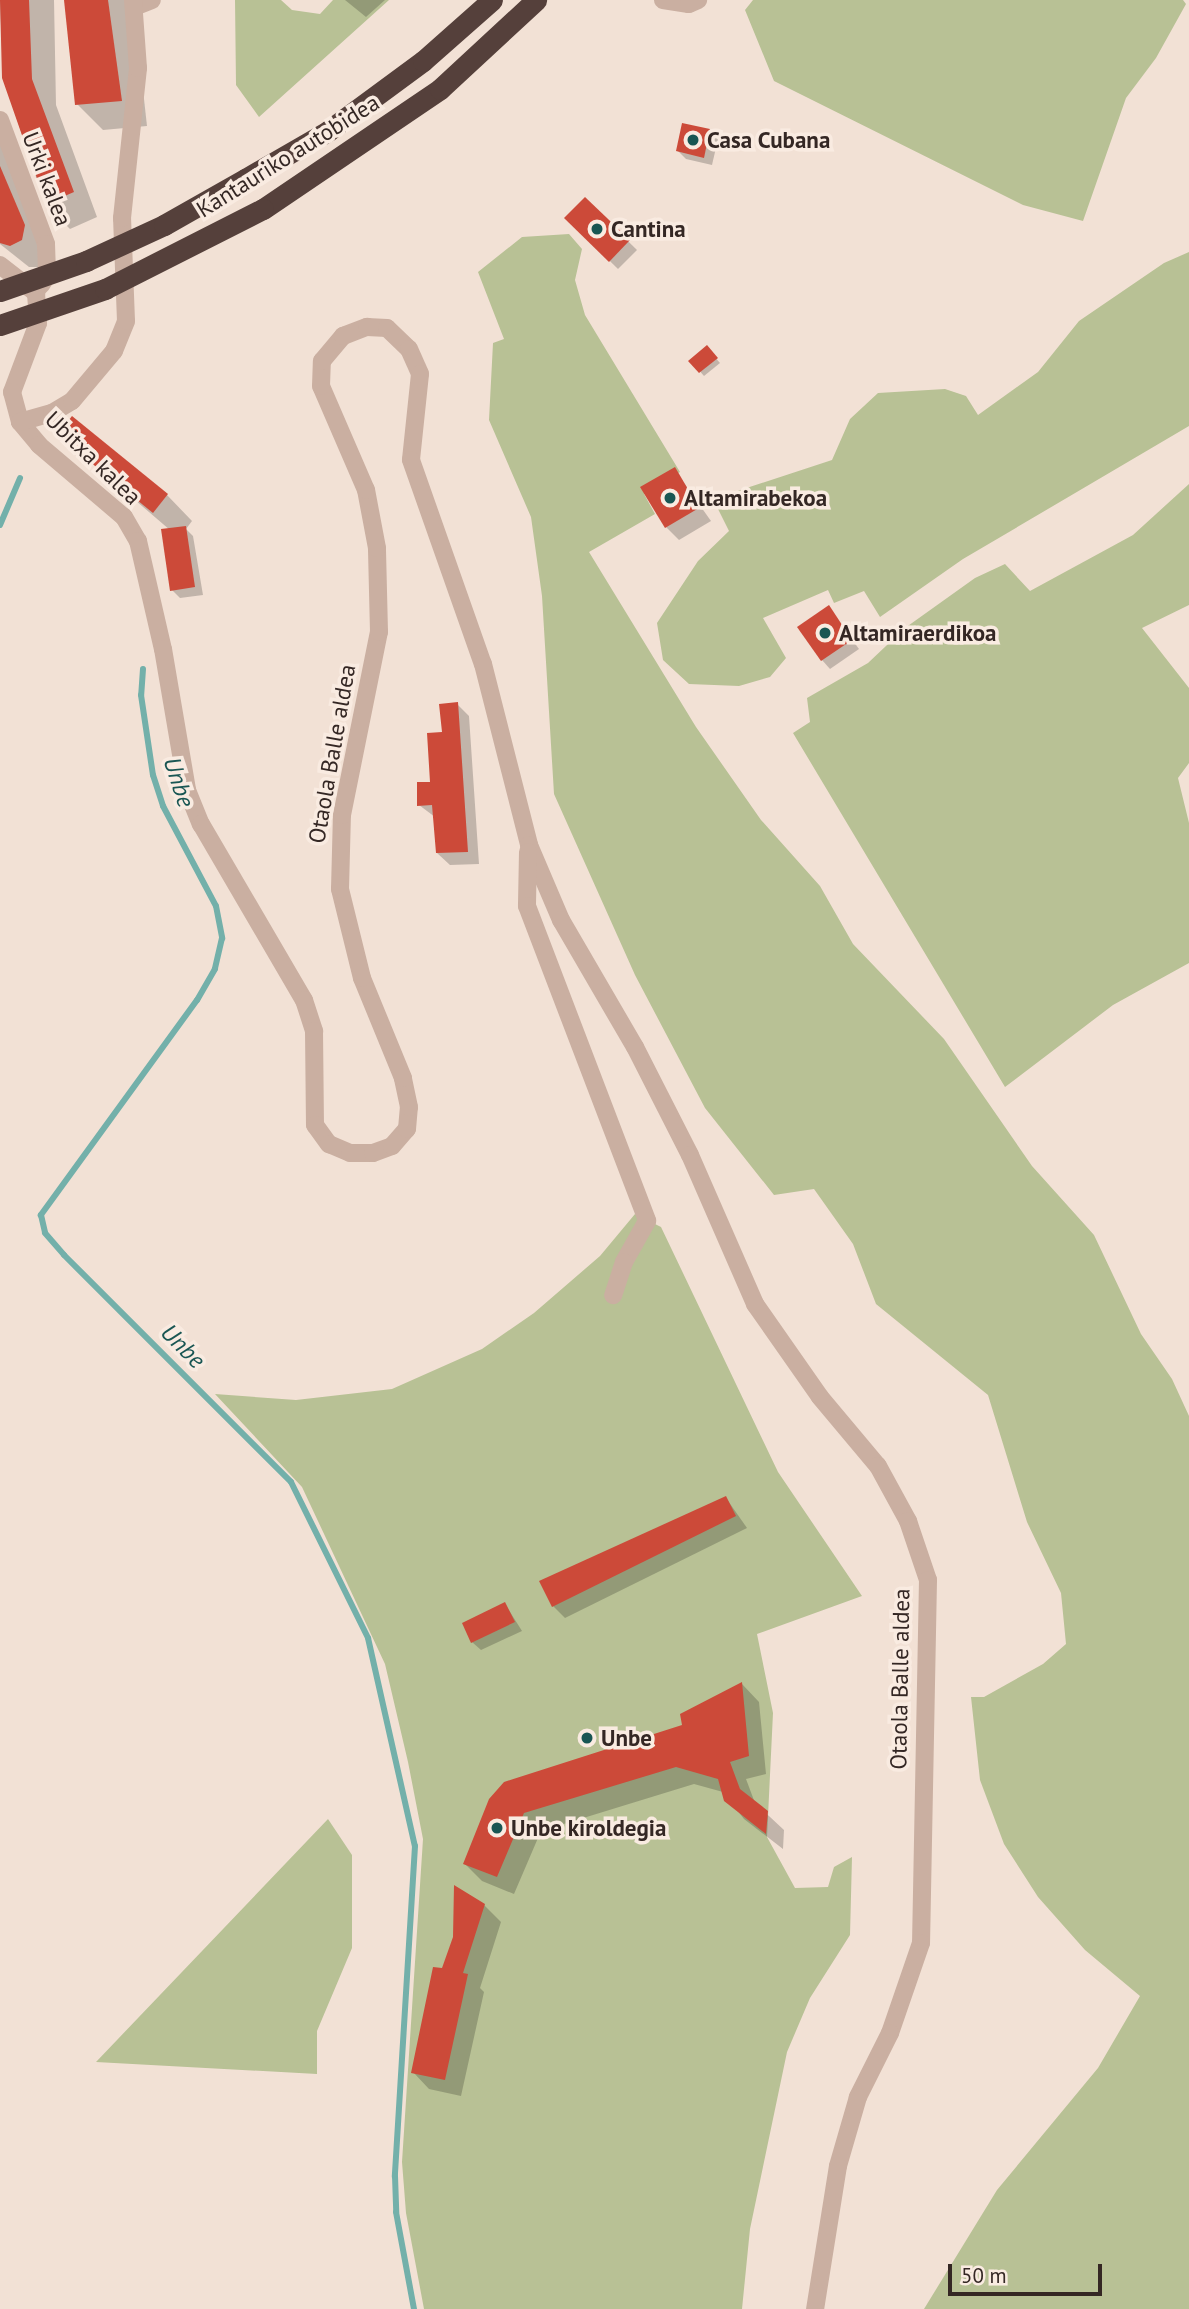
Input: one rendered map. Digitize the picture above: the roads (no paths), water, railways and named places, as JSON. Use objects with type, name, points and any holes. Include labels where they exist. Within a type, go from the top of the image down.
[{"type":"highway","name":"Kantauriko autobidea","points":[[0,291],[86,261],[164,225],[328,131],[423,61],[492,0]]},
{"type":"highway","name":"Kantauriko autobidea","points":[[0,325],[105,289],[263,209],[440,89],[536,0]]},
{"type":"street","points":[[20,422],[52,413],[72,401],[114,351],[126,321],[122,218],[138,68],[133,3],[152,0]]},
{"type":"street","points":[[663,0],[690,4],[698,0]]},
{"type":"street","name":"Urki kalea","points":[[0,120],[46,244],[47,276],[36,293]]},
{"type":"street","points":[[0,265],[36,293]]},
{"type":"street","name":"Ubitxa kalea","points":[[36,293],[38,323],[6,392],[20,422],[38,445],[124,517],[138,541]]},
{"type":"street","name":"Otaola Balle aldea","points":[[138,541],[163,649],[187,790],[201,824],[304,1000],[314,1031],[315,1125],[329,1144],[349,1153],[373,1153],[392,1146],[407,1129],[410,1107],[403,1078],[362,978],[340,889],[342,815],[379,632],[377,548],[366,490],[321,386],[322,361],[342,336],[367,327],[387,328],[409,349],[420,374],[411,460],[483,664],[528,845],[561,919],[635,1047],[690,1155],[755,1304],[820,1397],[878,1466],[908,1521],[928,1580],[921,1943],[890,2033],[858,2098],[838,2166],[815,2309]]},
{"type":"street","name":"Otaola Balle aldea","points":[[528,845],[527,906],[647,1221],[624,1262],[613,1295]]},
{"type":"waterway","points":[[0,525],[20,478]]},
{"type":"waterway","name":"Unbe","points":[[143,669],[141,695],[153,775],[163,806],[216,906],[222,938],[215,969],[197,1000],[41,1215],[45,1233],[64,1255],[291,1482],[368,1638],[415,1846],[395,2176],[396,2212],[414,2309]]},
{"type":"place","name":"Casa Cubana","points":[[693,140]]},
{"type":"place","name":"Cantina","points":[[597,229]]},
{"type":"place","name":"Altamirabekoa","points":[[670,498]]},
{"type":"place","name":"Altamiraerdikoa","points":[[825,633]]},
{"type":"place","name":"Unbe","points":[[587,1738]]},
{"type":"place","name":"Unbe kiroldegia","points":[[497,1828]]}]
